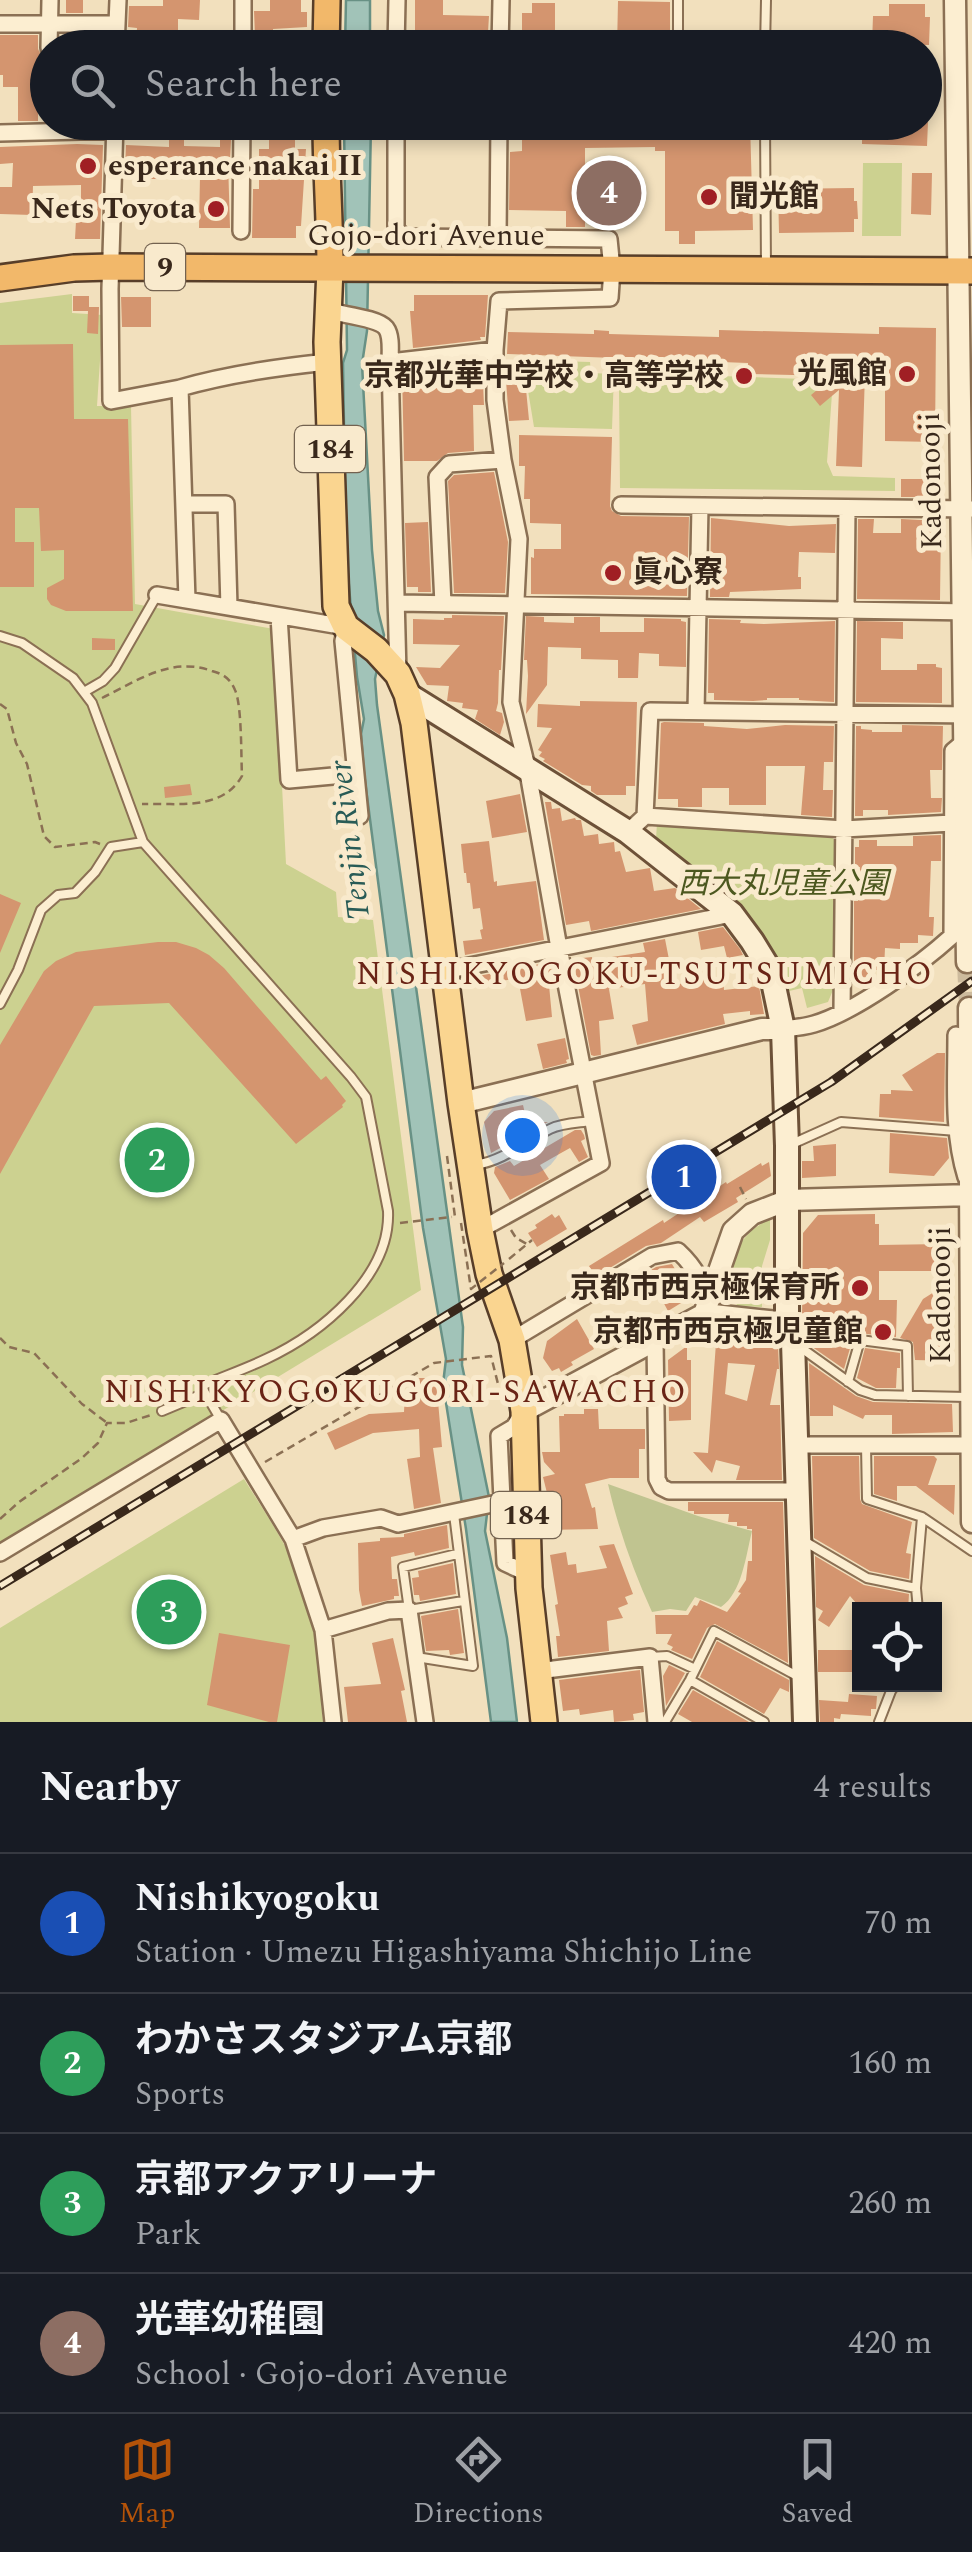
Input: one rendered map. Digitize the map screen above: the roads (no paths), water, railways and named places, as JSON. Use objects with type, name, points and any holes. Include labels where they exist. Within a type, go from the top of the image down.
[{"type":"highway","points":[[326,30],[327,0]]},
{"type":"highway","points":[[326,140],[334,268]]},
{"type":"highway","name":"Gojo-dori Avenue","points":[[0,278],[74,268],[110,278],[334,268],[966,271]]},
{"type":"main road","name":"184","points":[[334,268],[328,362],[336,606],[346,628]]},
{"type":"main road","points":[[346,628],[376,650],[402,684],[527,767],[636,824],[732,914],[770,972],[783,1029],[805,1722]]},
{"type":"main road","name":"184","points":[[402,684],[414,723],[471,1166],[470,1226],[512,1340],[524,1411],[528,1574],[544,1722]]},
{"type":"street","points":[[50,0],[50,30]]},
{"type":"street","points":[[117,30],[118,0]]},
{"type":"street","points":[[243,0],[243,30]]},
{"type":"street","points":[[396,30],[397,0]]},
{"type":"street","points":[[500,30],[501,0]]},
{"type":"street","name":"Kadonooji","points":[[956,0],[966,271],[968,962]]},
{"type":"street","points":[[0,24],[117,24]]},
{"type":"street","points":[[0,133],[30,129]]},
{"type":"street","points":[[114,140],[111,402],[215,378],[328,362]]},
{"type":"street","points":[[241,231],[242,140]]},
{"type":"street","points":[[396,140],[396,228],[404,236],[609,239],[612,269],[610,298],[500,301],[495,350],[495,400],[519,539],[511,702],[527,767],[600,1162],[470,1226]]},
{"type":"street","points":[[498,237],[500,140]]},
{"type":"street","points":[[333,312],[375,321],[385,326],[389,334],[402,684]]},
{"type":"street","points":[[390,362],[495,350]]},
{"type":"street","points":[[180,388],[188,600]]},
{"type":"street","points":[[443,604],[436,477],[449,464],[503,460]]},
{"type":"street","points":[[184,504],[226,504],[229,607]]},
{"type":"street","points":[[621,505],[967,509]]},
{"type":"street","points":[[696,712],[700,506]]},
{"type":"street","points":[[842,1012],[847,508]]},
{"type":"street","points":[[157,595],[346,628],[343,642],[360,816]]},
{"type":"street","points":[[396,603],[968,612]]},
{"type":"street","points":[[279,616],[289,780],[355,774]]},
{"type":"street","points":[[952,823],[844,829],[636,824],[650,711],[968,715]]},
{"type":"street","points":[[461,1104],[762,1029],[813,1025],[906,973],[952,936],[953,751],[965,741]]},
{"type":"street","points":[[444,971],[732,914]]},
{"type":"street","name":"Kadonooji","points":[[969,1008],[972,1522]]},
{"type":"street","points":[[704,1314],[733,1231],[752,1214],[788,1200],[972,1195],[959,1156],[956,1035]]},
{"type":"street","points":[[512,1340],[652,1256],[678,1250],[690,1262],[705,1291],[704,1314]]},
{"type":"street","points":[[528,1574],[505,1563],[498,1504],[500,1436],[514,1428],[524,1411],[704,1314],[790,1332]]},
{"type":"street","points":[[655,1341],[657,1479],[661,1487],[796,1490]]},
{"type":"street","points":[[0,1553],[221,1420],[293,1540],[323,1630],[332,1722]]},
{"type":"street","points":[[796,1445],[972,1445]]},
{"type":"street","points":[[293,1540],[323,1528],[381,1518],[398,1524],[498,1504]]},
{"type":"street","points":[[323,1630],[388,1611],[409,1610],[425,1722]]},
{"type":"street","points":[[538,1671],[650,1657],[656,1722]]},
{"type":"lane","points":[[678,0],[678,30]]},
{"type":"lane","points":[[765,30],[766,0]]},
{"type":"lane","points":[[765,140],[766,270]]},
{"type":"lane","points":[[84,692],[115,668],[157,595]]},
{"type":"lane","points":[[0,636],[22,643],[73,678],[92,703],[144,842],[366,1098],[388,1211],[389,1224],[380,1258],[348,1301],[310,1333],[268,1358],[200,1386],[221,1420]]},
{"type":"lane","points":[[0,1004],[41,910],[58,894],[75,893],[111,847],[144,842]]},
{"type":"lane","points":[[471,1166],[510,1154],[554,1126],[592,1121]]},
{"type":"lane","points":[[787,1146],[841,1122],[957,1131]]},
{"type":"lane","points":[[790,1332],[860,1390],[876,1395],[971,1397]]},
{"type":"lane","points":[[848,1382],[860,1340],[907,1346],[908,1396]]},
{"type":"lane","points":[[162,1411],[205,1394]]},
{"type":"lane","points":[[866,1445],[867,1499],[922,1517],[972,1551]]},
{"type":"lane","points":[[416,1657],[473,1666],[454,1513]]},
{"type":"lane","points":[[917,1602],[922,1517]]},
{"type":"lane","points":[[800,1539],[867,1578],[916,1588]]},
{"type":"lane","points":[[457,1554],[402,1566],[409,1610],[464,1601]]},
{"type":"lane","points":[[665,1722],[714,1631],[804,1680]]},
{"type":"lane","points":[[650,1657],[666,1656],[695,1669]]},
{"type":"lane","points":[[690,1680],[764,1722]]},
{"type":"lane","points":[[879,1722],[891,1692]]},
{"type":"water","points":[[346,0],[370,0],[370,30],[345,30]]},
{"type":"water","points":[[344,140],[371,140],[367,331],[362,364],[372,550],[384,635],[375,679],[377,705],[463,1327],[462,1365],[489,1497],[485,1531],[507,1638],[517,1722],[491,1722],[443,1384],[446,1359],[423,1228],[364,773],[364,719],[346,552],[343,363],[347,350]]},
{"type":"tunnel","points":[[967,962],[969,1008]]},
{"type":"railway","points":[[0,1586],[831,1082],[972,981]]},
{"type":"place","name":"esperance nakai II","points":[[88,166]]},
{"type":"place","name":"光華幼稚園","points":[[609,193]]},
{"type":"place","name":"聞光館","points":[[709,197]]},
{"type":"place","name":"Nets Toyota","points":[[216,209]]},
{"type":"place","name":"光風館","points":[[907,374]]},
{"type":"place","name":"京都光華中学校・高等学校","points":[[744,376]]},
{"type":"place","name":"眞心寮","points":[[613,573]]},
{"type":"place","name":"わかさスタジアム京都","points":[[157,1160]]},
{"type":"place","name":"Nishikyogoku","points":[[684,1177]]},
{"type":"place","name":"京都市西京極保育所","points":[[860,1288]]},
{"type":"place","name":"京都市西京極児童館","points":[[883,1332]]},
{"type":"place","name":"京都アクアリーナ","points":[[169,1612]]},
{"type":"district","name":"NISHIKYOGOKU-TSUTSUMICHO","points":[[645,974]]},
{"type":"district","name":"NISHIKYOGOKUGORI-SAWACHO","points":[[396,1392]]},
{"type":"water label","name":"Tenjin River","points":[[350,840]]},
{"type":"park label","name":"西大丸児童公園","points":[[783,884]]}]
